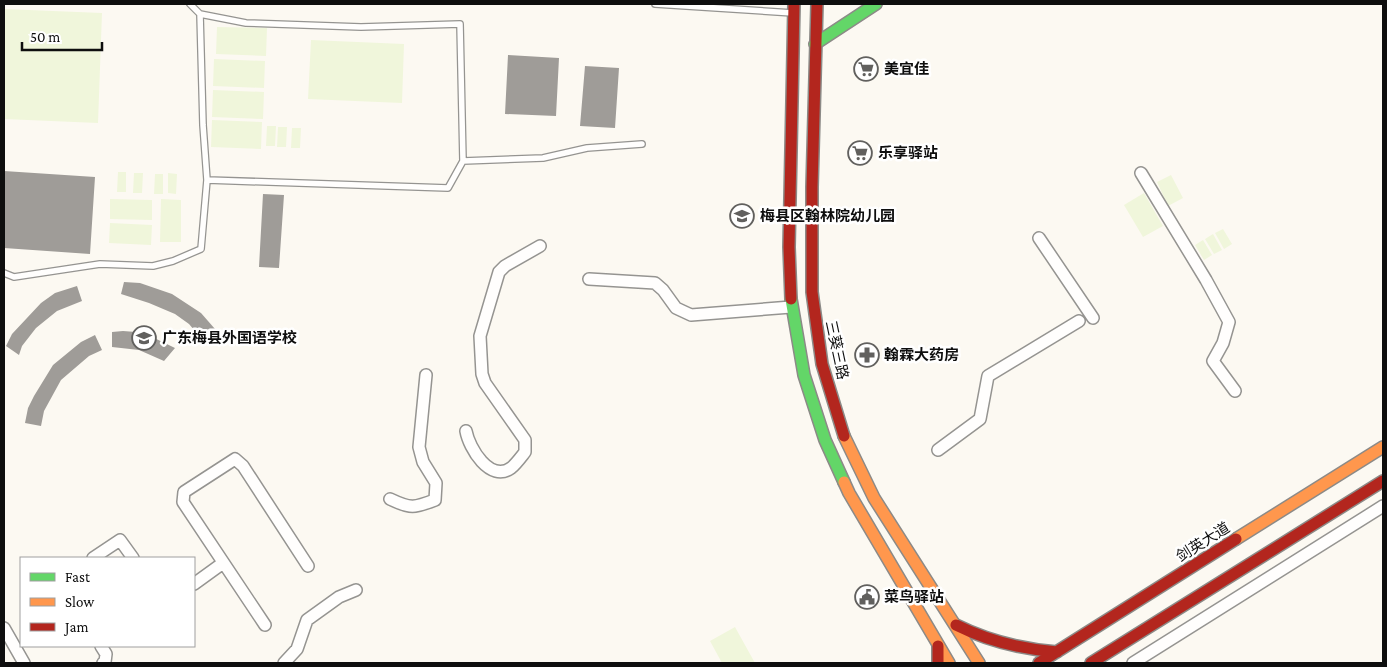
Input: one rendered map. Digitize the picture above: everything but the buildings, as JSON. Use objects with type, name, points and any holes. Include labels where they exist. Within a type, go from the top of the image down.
[{"type":"street","points":[[816,7],[827,4]]},
{"type":"street","points":[[815,44],[876,4]]},
{"type":"street","name":"三葵三路","points":[[816,7],[812,292],[822,364],[844,434],[874,498],[979,663]]},
{"type":"street","points":[[794,8],[789,247],[791,307],[804,375],[825,440],[849,493],[949,663]]},
{"type":"street","points":[[1141,173],[1206,280],[1229,322],[1223,343],[1213,361],[1235,391]]},
{"type":"street","points":[[1039,238],[1093,318]]},
{"type":"street","points":[[466,431],[468,442],[484,465],[490,469],[504,470],[511,468],[525,452],[525,440],[485,383],[482,374],[480,336],[499,272],[505,266],[540,246]]},
{"type":"street","points":[[589,279],[655,283],[663,290],[676,308],[691,315],[791,307]]},
{"type":"street","points":[[938,450],[980,419],[988,376],[1079,321]]},
{"type":"street","points":[[390,499],[406,507],[419,506],[435,500],[436,483],[423,462],[419,447],[426,375]]},
{"type":"street","name":"剑英大道","points":[[1039,663],[1383,447]]},
{"type":"street","points":[[265,625],[183,502],[184,492],[235,459],[243,466],[308,566]]},
{"type":"street","points":[[1092,663],[1383,481]]},
{"type":"street","points":[[1132,663],[1383,506]]},
{"type":"street","points":[[94,557],[120,540],[132,557]]},
{"type":"street","points":[[195,583],[223,563]]},
{"type":"street","points":[[284,663],[297,649],[307,620],[340,597],[356,590]]},
{"type":"street","points":[[956,625],[973,634],[1004,645],[1037,651],[1057,652]]},
{"type":"street","points":[[4,628],[24,663]]},
{"type":"street","points":[[938,646],[938,663]]},
{"type":"street","points":[[102,647],[106,654],[105,662],[103,663]]},
{"type":"lane","points":[[190,4],[200,14],[246,23],[361,27],[460,24],[464,161],[448,188],[207,180]]},
{"type":"lane","points":[[655,4],[794,8]]},
{"type":"lane","points":[[4,273],[14,277],[100,264],[153,266],[174,261],[201,249],[207,180],[203,125],[200,14]]},
{"type":"lane","points":[[464,161],[543,158],[587,148],[642,144]]},
{"type":"green space","points":[[4,9],[102,13],[98,123],[4,119]]},
{"type":"green space","points":[[217,27],[267,28],[266,56],[216,54]]},
{"type":"green space","points":[[311,40],[404,44],[402,103],[308,99]]},
{"type":"green space","points":[[214,59],[265,61],[264,88],[213,86]]},
{"type":"green space","points":[[213,90],[264,92],[263,119],[212,117]]},
{"type":"green space","points":[[212,120],[262,122],[261,149],[211,147]]},
{"type":"green space","points":[[267,126],[276,126],[275,146],[266,146]]},
{"type":"green space","points":[[278,127],[287,127],[286,147],[277,147]]},
{"type":"green space","points":[[292,128],[301,128],[300,148],[291,148]]},
{"type":"green space","points":[[118,172],[126,172],[126,192],[117,192]]},
{"type":"green space","points":[[134,173],[143,173],[142,193],[133,193]]},
{"type":"green space","points":[[168,173],[177,174],[176,194],[168,193]]},
{"type":"green space","points":[[155,174],[163,174],[163,194],[154,194]]},
{"type":"green space","points":[[1171,175],[1183,198],[1168,206],[1157,182]]},
{"type":"green space","points":[[1144,193],[1163,226],[1143,237],[1124,205]]},
{"type":"green space","points":[[110,199],[152,200],[152,220],[110,219]]},
{"type":"green space","points":[[161,199],[181,200],[181,242],[160,242]]},
{"type":"green space","points":[[110,223],[152,225],[151,245],[109,243]]},
{"type":"green space","points":[[1223,229],[1232,244],[1224,249],[1215,233]]},
{"type":"green space","points":[[1213,234],[1222,250],[1214,254],[1205,239]]},
{"type":"green space","points":[[1203,240],[1212,255],[1204,260],[1195,245]]},
{"type":"green space","points":[[735,627],[755,663],[722,663],[710,641]]},
{"type":"traffic: fast","points":[[815,44],[876,4]]},
{"type":"traffic: fast","points":[[791,299],[804,375],[825,440],[844,482]]},
{"type":"traffic: slow","points":[[844,436],[874,498],[979,663]]},
{"type":"traffic: slow","points":[[1236,539],[1383,447]]},
{"type":"traffic: slow","points":[[844,482],[949,663]]},
{"type":"traffic: jam","points":[[791,299],[789,247],[794,4]]},
{"type":"traffic: jam","points":[[817,4],[812,187],[812,292],[822,364],[844,436]]},
{"type":"traffic: jam","points":[[1091,663],[1383,481]]},
{"type":"traffic: jam","points":[[1039,663],[1236,539]]},
{"type":"traffic: jam","points":[[956,625],[980,636],[1005,643],[1057,652]]},
{"type":"traffic: jam","points":[[938,646],[938,663]]},
{"type":"place","name":"美宜佳","points":[[866,69]]},
{"type":"place","name":"乐享驿站","points":[[860,153]]},
{"type":"place","name":"梅县区翰林院幼儿园","points":[[742,216]]},
{"type":"place","name":"广东梅县外国语学校","points":[[144,338]]},
{"type":"place","name":"翰霖大药房","points":[[867,355]]},
{"type":"place","name":"菜鸟驿站","points":[[867,597]]}]
